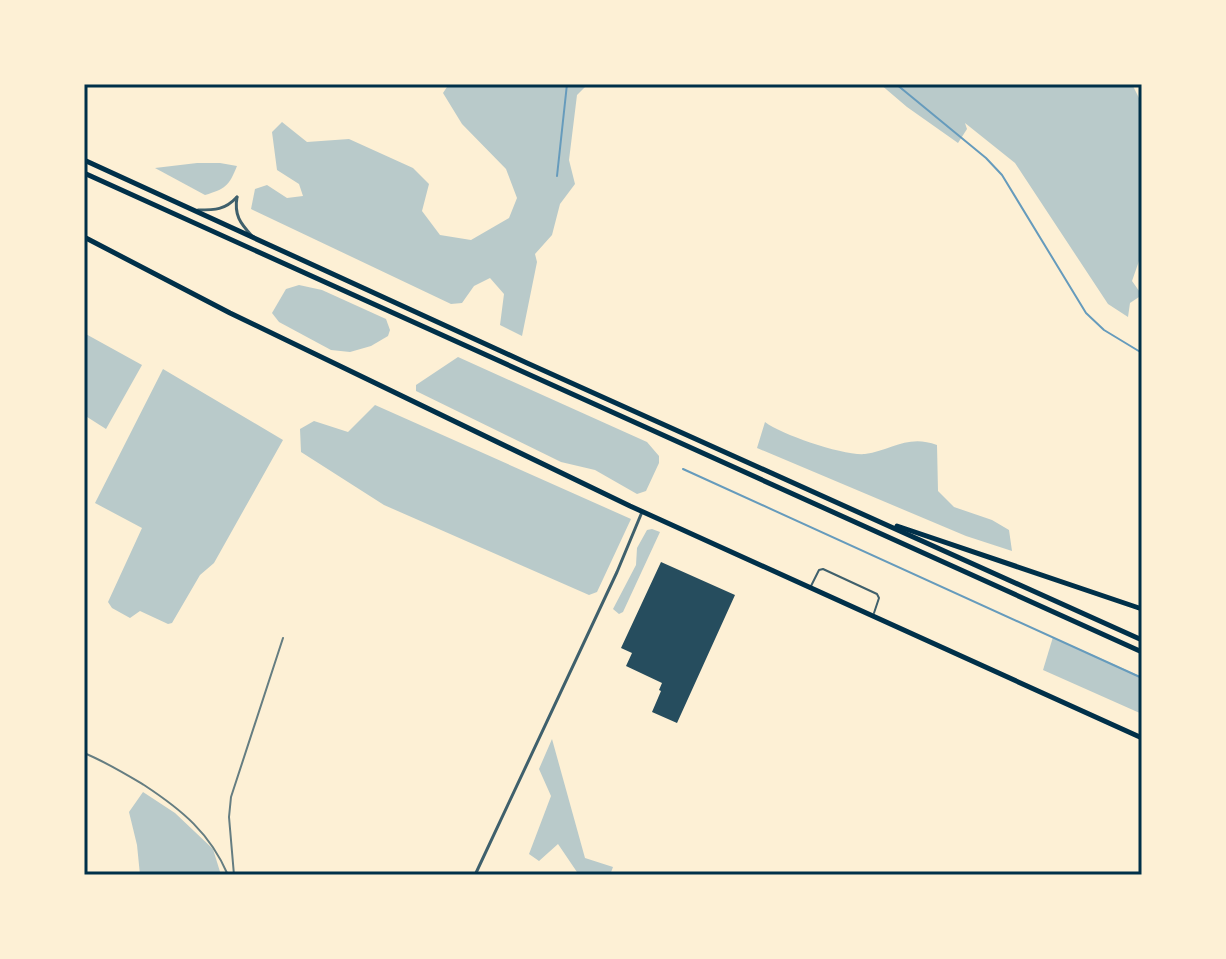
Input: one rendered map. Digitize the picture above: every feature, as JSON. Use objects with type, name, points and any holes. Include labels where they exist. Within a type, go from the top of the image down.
[{"type":"main road","points":[[84,160],[1142,640]]},
{"type":"main road","points":[[84,173],[1142,652]]},
{"type":"main road","points":[[84,237],[230,313],[642,512],[1142,738]]},
{"type":"main road","points":[[865,515],[1142,609]]},
{"type":"street","points":[[192,209],[225,208],[237,197],[239,220],[255,238]]},
{"type":"street","points":[[475,875],[642,512]]},
{"type":"lane","points":[[810,587],[819,570],[823,569],[877,594],[879,598],[873,616]]},
{"type":"shaded area","points":[[449,84],[588,84],[577,95],[569,160],[575,184],[560,204],[552,235],[535,254],[537,262],[522,336],[500,325],[504,294],[490,278],[474,286],[462,303],[451,304],[251,209],[255,189],[267,185],[287,198],[303,196],[299,184],[277,170],[272,132],[282,122],[307,142],[349,139],[413,168],[429,184],[422,211],[440,235],[471,240],[509,218],[517,198],[506,169],[462,124],[443,93]]},
{"type":"shaded area","points":[[880,84],[1132,84],[1142,104],[1142,258],[1132,281],[1142,295],[1130,303],[1128,317],[1108,304],[1015,163],[965,123],[967,129],[958,143]]},
{"type":"shaded area","points":[[197,163],[237,166],[226,186],[205,195],[155,168]]},
{"type":"shaded area","points":[[299,285],[322,290],[386,319],[390,330],[388,336],[371,346],[350,352],[331,350],[279,322],[272,313],[286,289]]},
{"type":"shaded area","points":[[84,333],[142,365],[106,429],[84,415]]},
{"type":"shaded area","points":[[458,357],[647,442],[659,456],[659,463],[646,491],[637,494],[595,470],[561,462],[416,391],[416,385]]},
{"type":"shaded area","points":[[163,369],[283,440],[214,563],[200,575],[172,623],[168,624],[140,611],[130,618],[112,608],[108,602],[142,528],[95,503]]},
{"type":"shaded area","points":[[375,405],[631,519],[597,592],[589,595],[384,505],[301,452],[300,429],[314,421],[348,432]]},
{"type":"shaded area","points":[[765,422],[814,444],[855,454],[917,441],[937,445],[938,491],[954,507],[992,520],[1009,530],[1012,551],[966,536],[757,448]]},
{"type":"shaded area","points":[[647,530],[660,532],[623,612],[619,614],[613,609],[636,565],[637,548]]},
{"type":"shaded area","points":[[1053,637],[1142,677],[1142,714],[1043,670]]},
{"type":"shaded area","points":[[552,739],[585,858],[613,867],[610,875],[579,875],[558,844],[539,861],[529,854],[551,796],[539,769]]},
{"type":"shaded area","points":[[143,792],[175,813],[213,849],[221,875],[140,875],[129,812]]},
{"type":"building","points":[[661,562],[735,595],[677,723],[652,712],[662,683],[626,666],[632,653],[621,648]]},
{"type":"waterway","points":[[557,176],[567,84]]},
{"type":"waterway","points":[[896,84],[986,158],[1002,175],[1086,313],[1104,330],[1142,353]]},
{"type":"waterway","points":[[683,469],[1142,678]]},
{"type":"railway","points":[[234,875],[229,817],[231,797],[283,638]]},
{"type":"railway","points":[[84,753],[144,785],[183,813],[213,847],[228,875]]}]
